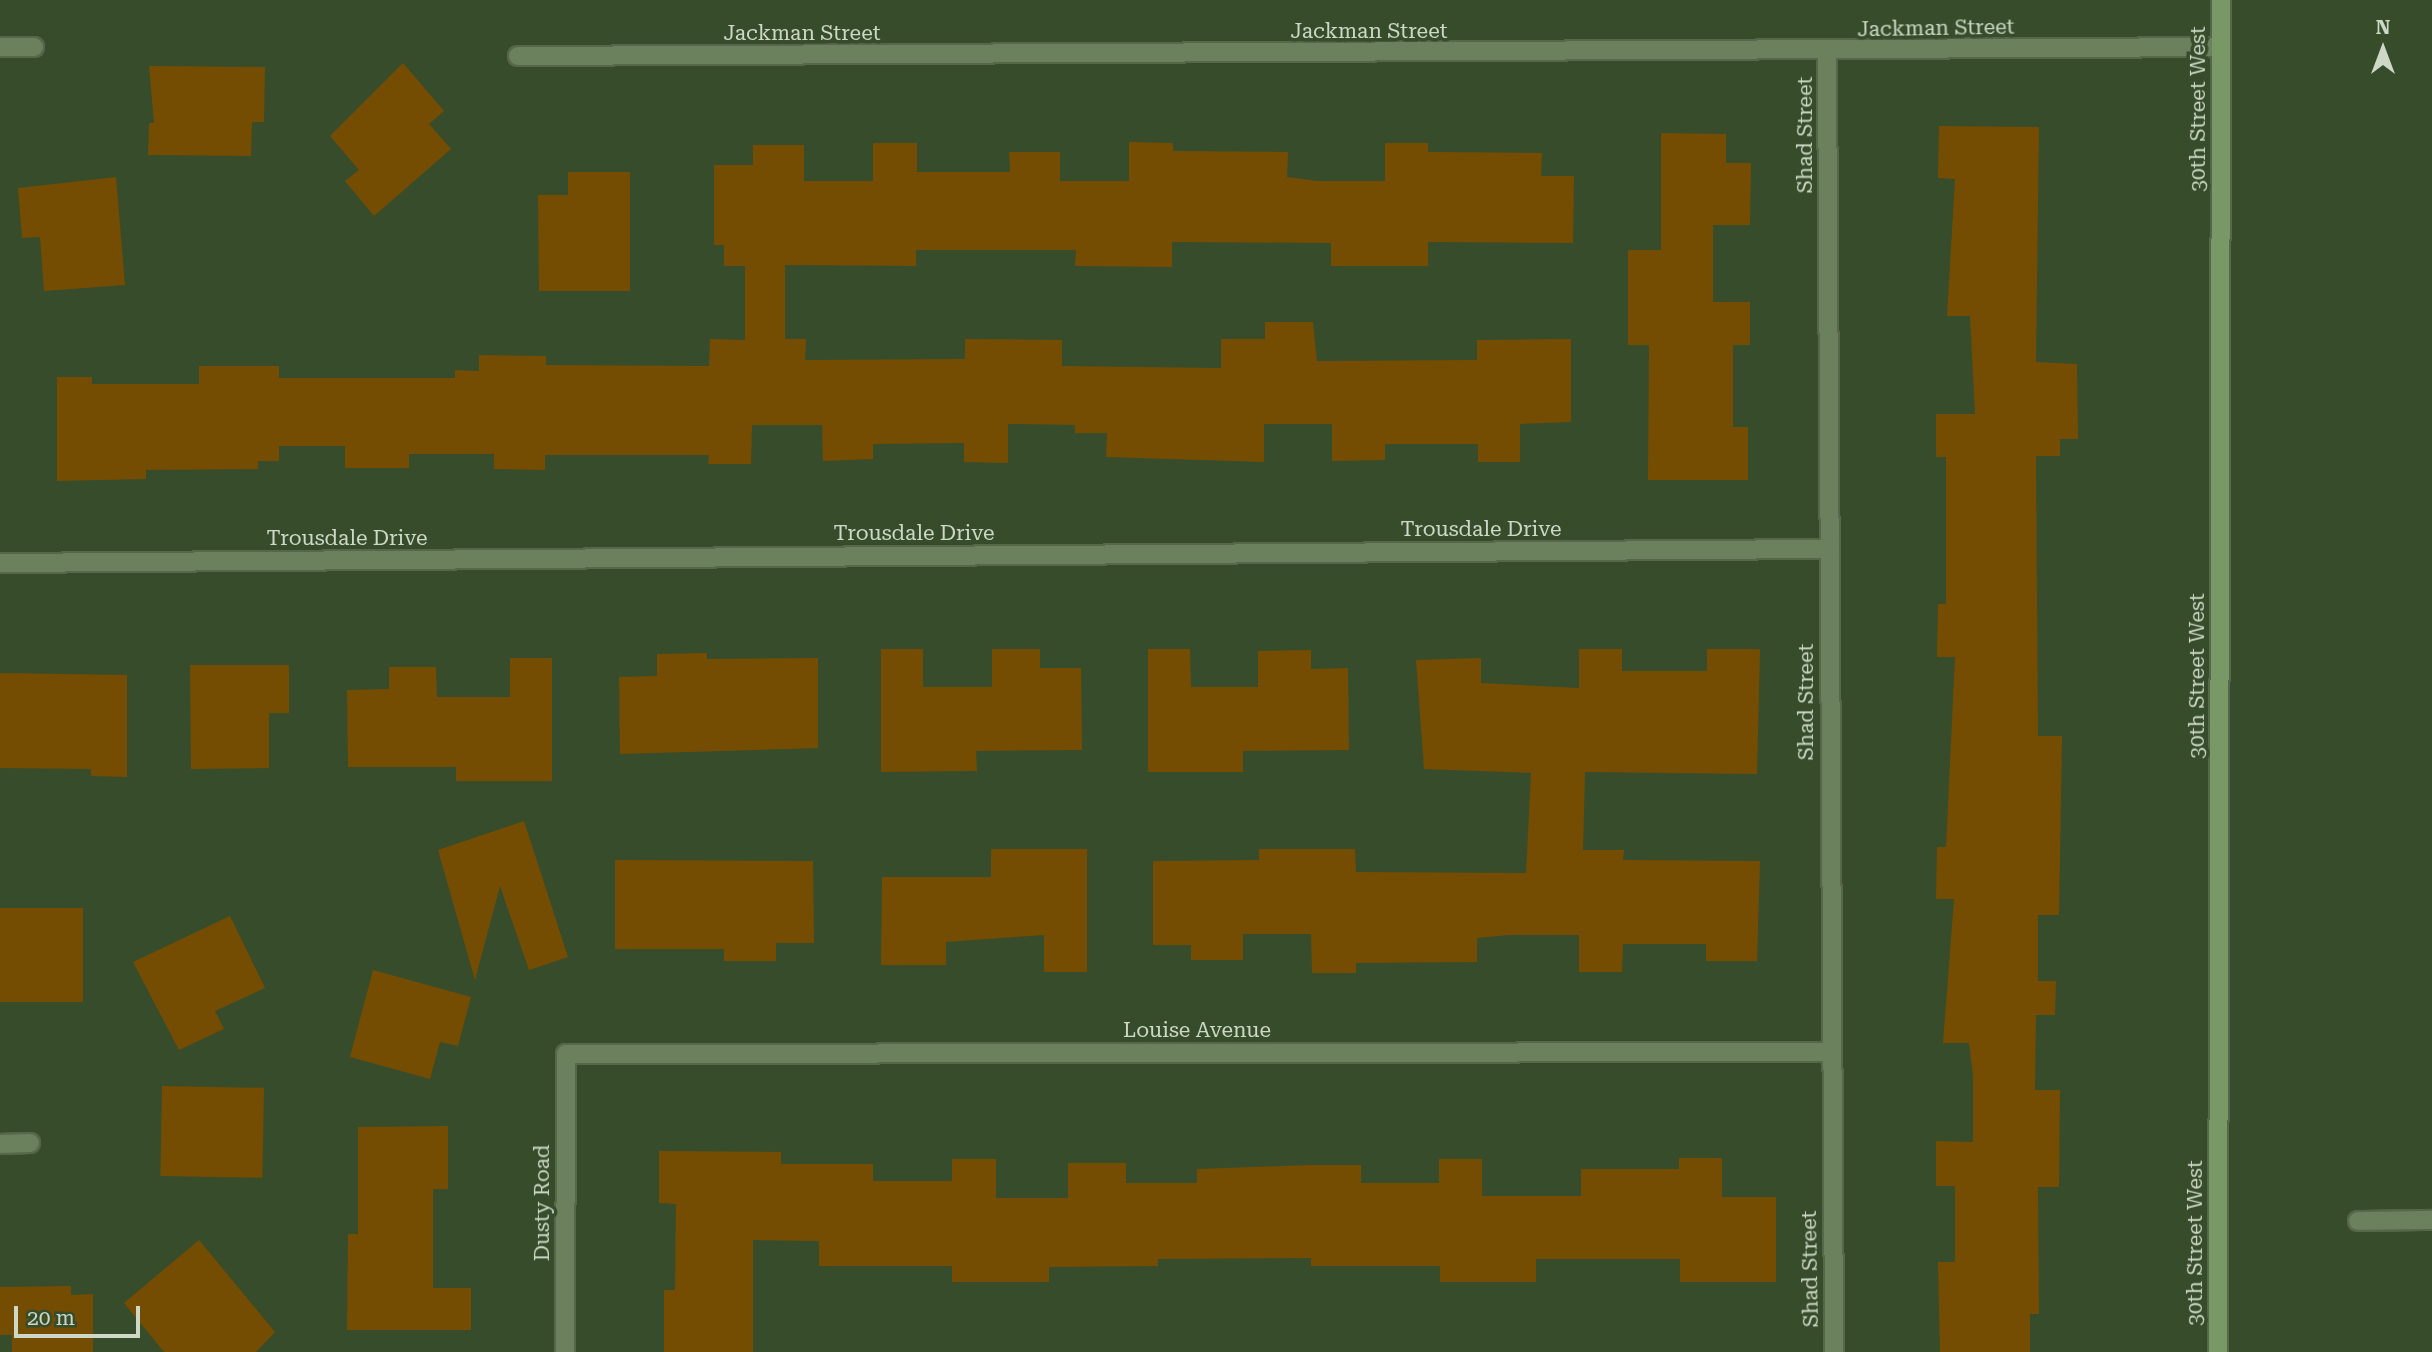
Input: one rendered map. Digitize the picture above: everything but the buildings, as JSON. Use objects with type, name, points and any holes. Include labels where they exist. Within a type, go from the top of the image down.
[{"type":"main road","name":"30th Street West","points":[[2218,1352],[2221,0]]},
{"type":"street","points":[[0,47],[34,47]]},
{"type":"street","name":"Jackman Street","points":[[518,56],[1827,52],[2221,47]]},
{"type":"street","name":"Shad Street","points":[[1827,52],[1829,1052],[1834,1352]]},
{"type":"street","name":"Trousdale Drive","points":[[0,563],[1829,549]]},
{"type":"street","name":"Louise Avenue","points":[[566,1054],[1829,1052]]},
{"type":"street","name":"Dusty Road","points":[[565,1352],[566,1054]]},
{"type":"street","points":[[0,1144],[30,1143]]},
{"type":"street","points":[[2358,1221],[2432,1220]]}]
